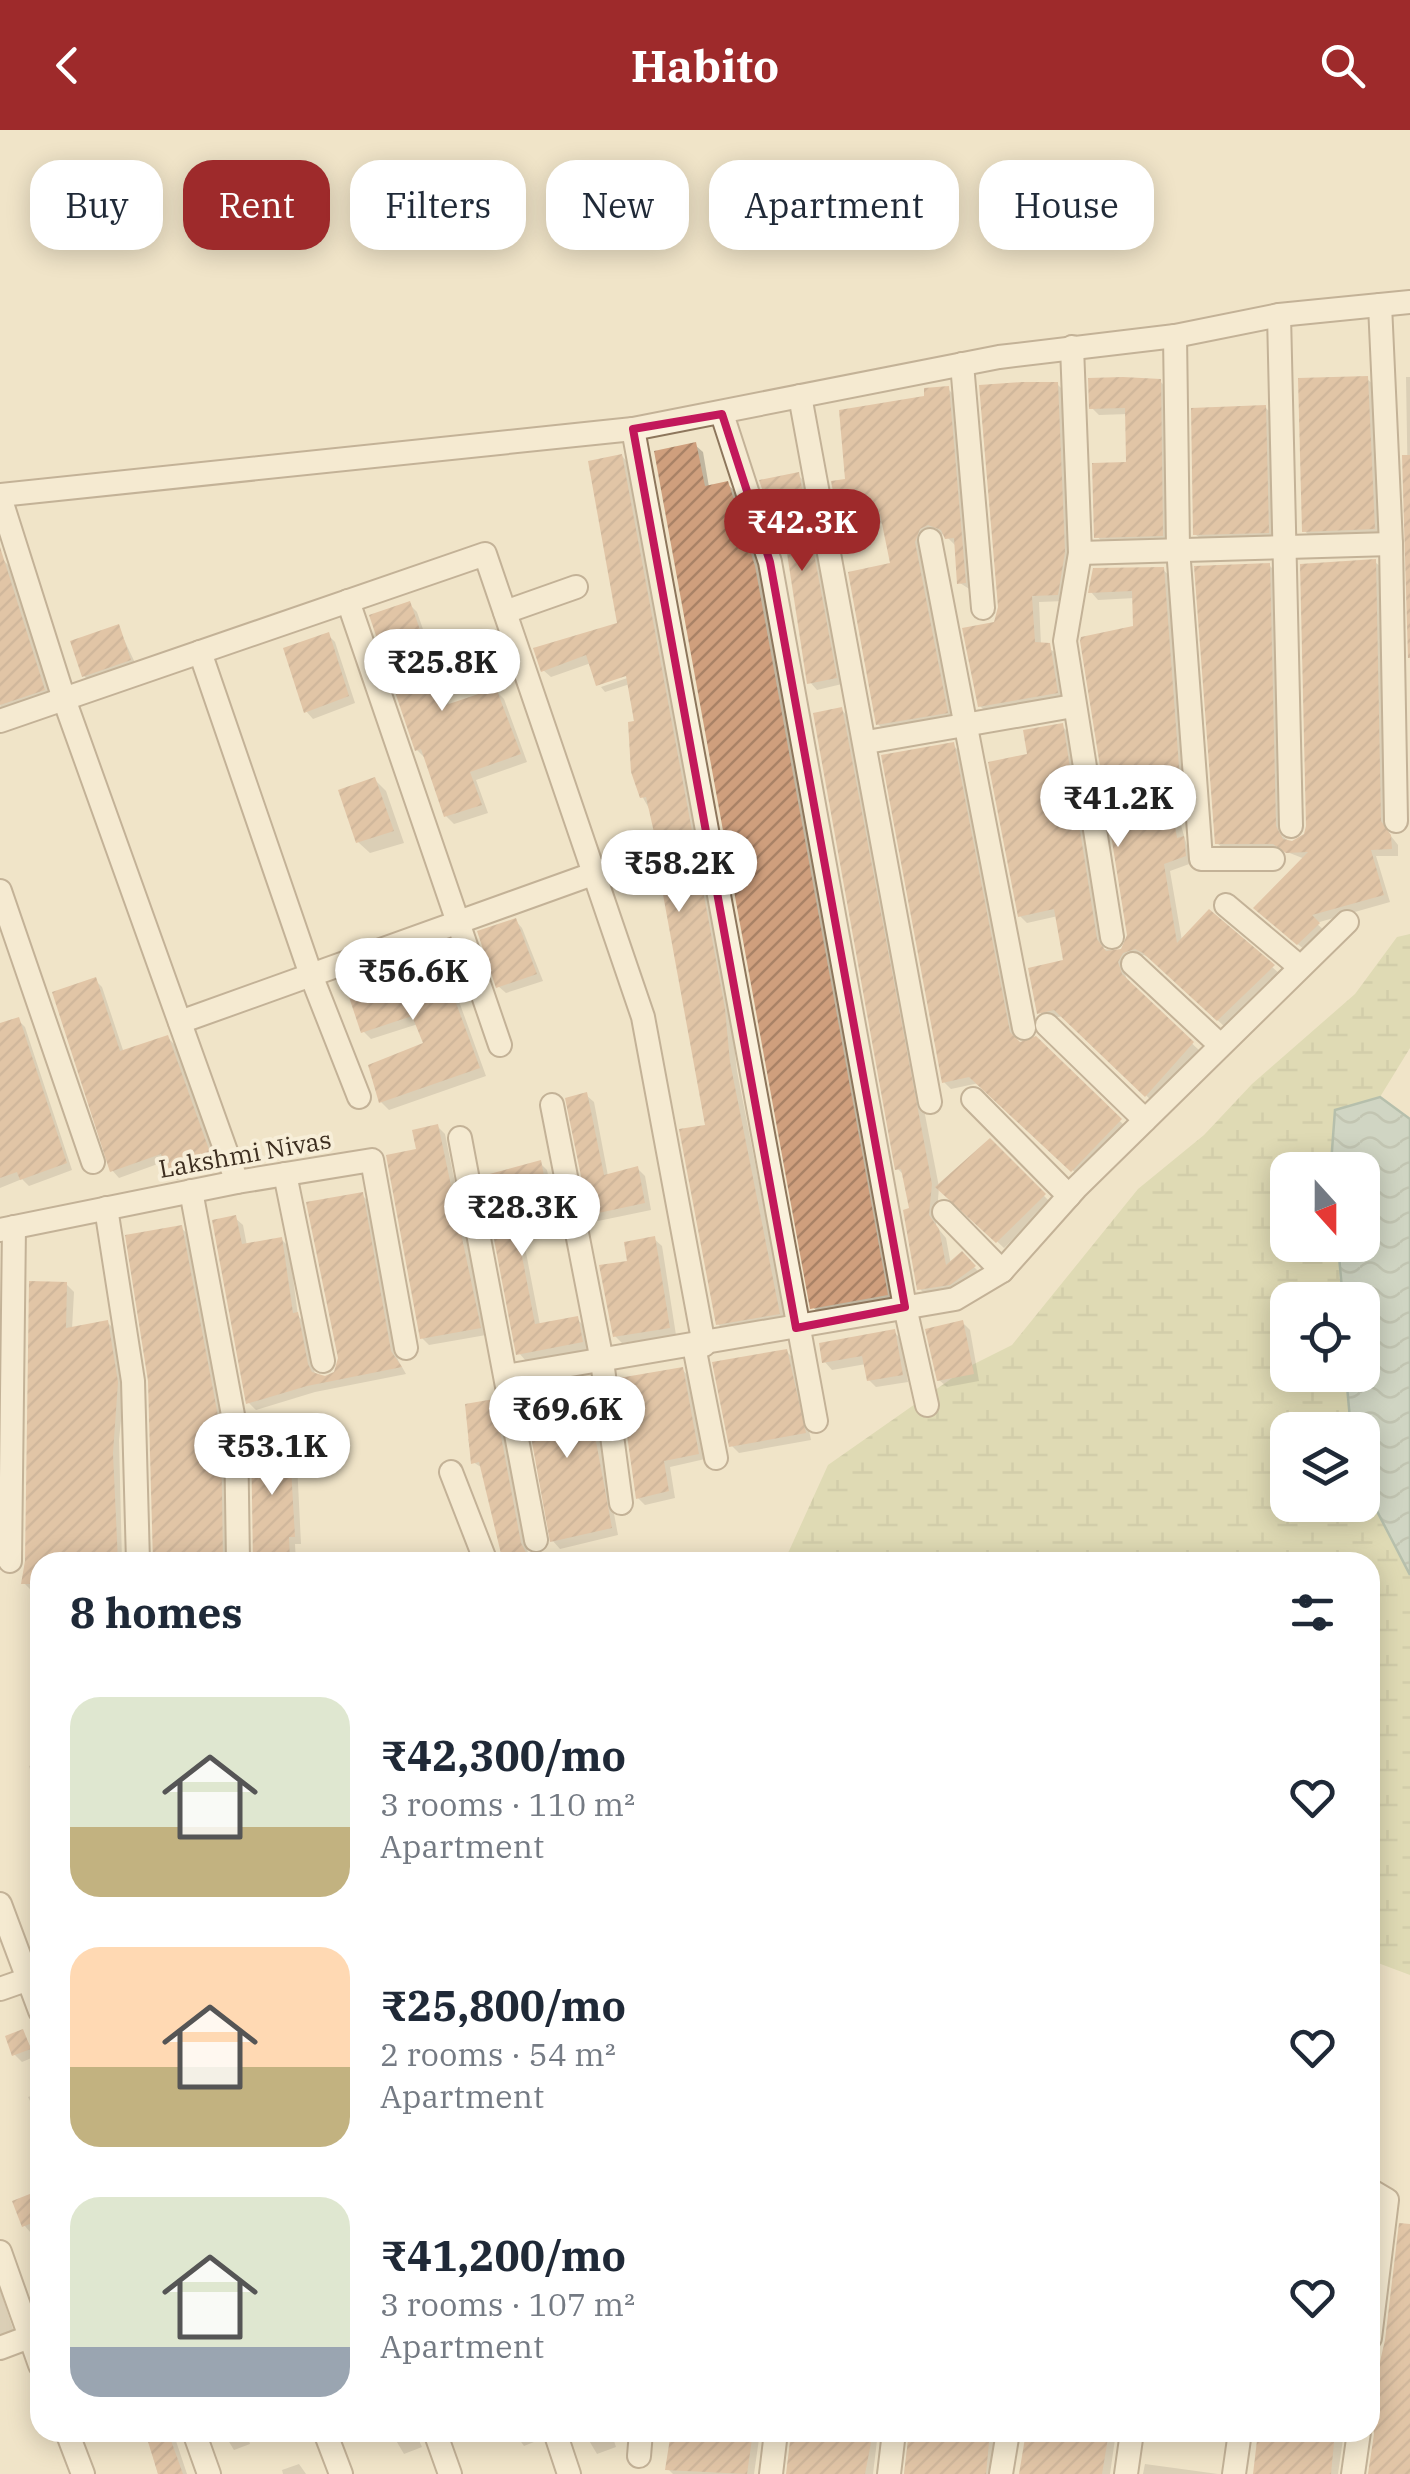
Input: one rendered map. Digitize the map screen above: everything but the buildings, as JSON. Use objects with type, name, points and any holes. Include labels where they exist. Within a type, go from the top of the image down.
[{"type":"street","points":[[236,1182],[64,699],[0,496],[633,430],[962,364],[1072,346],[1175,336],[1279,315],[1410,302]]},
{"type":"street","points":[[1380,305],[1392,544],[1396,821]]},
{"type":"street","points":[[1279,315],[1291,826]]},
{"type":"street","points":[[1175,336],[1178,548],[1200,860],[1273,860]]},
{"type":"street","points":[[1072,346],[1080,553],[1065,642],[1112,936]]},
{"type":"street","points":[[962,364],[983,608]]},
{"type":"street","points":[[800,396],[867,742],[930,1102]]},
{"type":"street","points":[[722,414],[770,562],[904,1307],[928,1405]]},
{"type":"street","points":[[633,430],[816,1421]]},
{"type":"street","points":[[930,540],[965,722],[1035,1026],[1145,1120]]},
{"type":"street","points":[[1080,553],[1392,544]]},
{"type":"street","points":[[0,721],[485,554],[643,1017],[716,1458]]},
{"type":"street","points":[[505,612],[576,587]]},
{"type":"street","points":[[348,601],[500,1045]]},
{"type":"street","points":[[200,652],[311,974],[360,1096]]},
{"type":"street","points":[[867,742],[1073,706]]},
{"type":"street","points":[[180,1022],[654,852]]},
{"type":"street","points":[[0,891],[93,1162]]},
{"type":"street","points":[[1226,905],[1300,967]]},
{"type":"street","points":[[506,1376],[699,1346],[955,1299],[1002,1270],[1219,1044],[1346,922]]},
{"type":"street","points":[[1133,964],[1219,1044]]},
{"type":"street","points":[[973,1099],[1069,1196]]},
{"type":"street","points":[[552,1105],[602,1361],[621,1503]]},
{"type":"street","points":[[460,1138],[536,1540]]},
{"type":"street","name":"Lakshmi Nivas","points":[[7,1228],[236,1182],[372,1160],[406,1348]]},
{"type":"street","points":[[285,1174],[323,1361]]},
{"type":"street","points":[[191,1191],[236,1431],[238,1552]]},
{"type":"street","points":[[106,1208],[133,1381],[138,1552]]},
{"type":"street","points":[[944,1212],[1002,1270]]},
{"type":"street","points":[[7,1228],[10,1561]]},
{"type":"street","points":[[451,1472],[482,1552]]},
{"type":"street","points":[[0,1904],[30,1968]]},
{"type":"street","points":[[0,1989],[30,1978]]},
{"type":"street","points":[[1380,2196],[1387,2200],[1380,2257]]},
{"type":"street","points":[[0,2252],[30,2325]]},
{"type":"street","points":[[0,2348],[30,2337]]},
{"type":"street","points":[[70,2442],[83,2474]]},
{"type":"street","points":[[197,2442],[208,2474]]},
{"type":"street","points":[[329,2442],[341,2474]]},
{"type":"street","points":[[439,2442],[450,2474]]},
{"type":"street","points":[[558,2442],[569,2474]]},
{"type":"street","points":[[771,2474],[775,2442]]},
{"type":"street","points":[[889,2474],[893,2442]]},
{"type":"street","points":[[1001,2474],[1006,2442]]},
{"type":"street","points":[[1126,2474],[1131,2442]]},
{"type":"street","points":[[1234,2474],[1239,2442]]},
{"type":"street","points":[[1354,2474],[1357,2442]]},
{"type":"highlighted area","points":[[722,414],[770,562],[905,1307],[796,1328],[633,429]]},
{"type":"green space","points":[[1410,934],[1410,1048],[1380,1097],[1335,1110],[1332,1152],[1270,1152],[1270,1262],[1340,1262],[1341,1282],[1270,1282],[1270,1392],[1348,1392],[1349,1412],[1270,1412],[1270,1522],[1380,1522],[1380,1518],[1410,1575],[1410,1975],[1380,1964],[1380,1552],[789,1552],[828,1465],[968,1367],[1012,1345],[1138,1189],[1204,1135],[1252,1084],[1355,994],[1397,937]]},
{"type":"water","points":[[1380,1097],[1410,1119],[1410,1575],[1380,1517],[1380,1412],[1349,1412],[1348,1392],[1380,1392],[1380,1282],[1341,1282],[1340,1262],[1380,1262],[1380,1152],[1332,1152],[1335,1110]]}]
